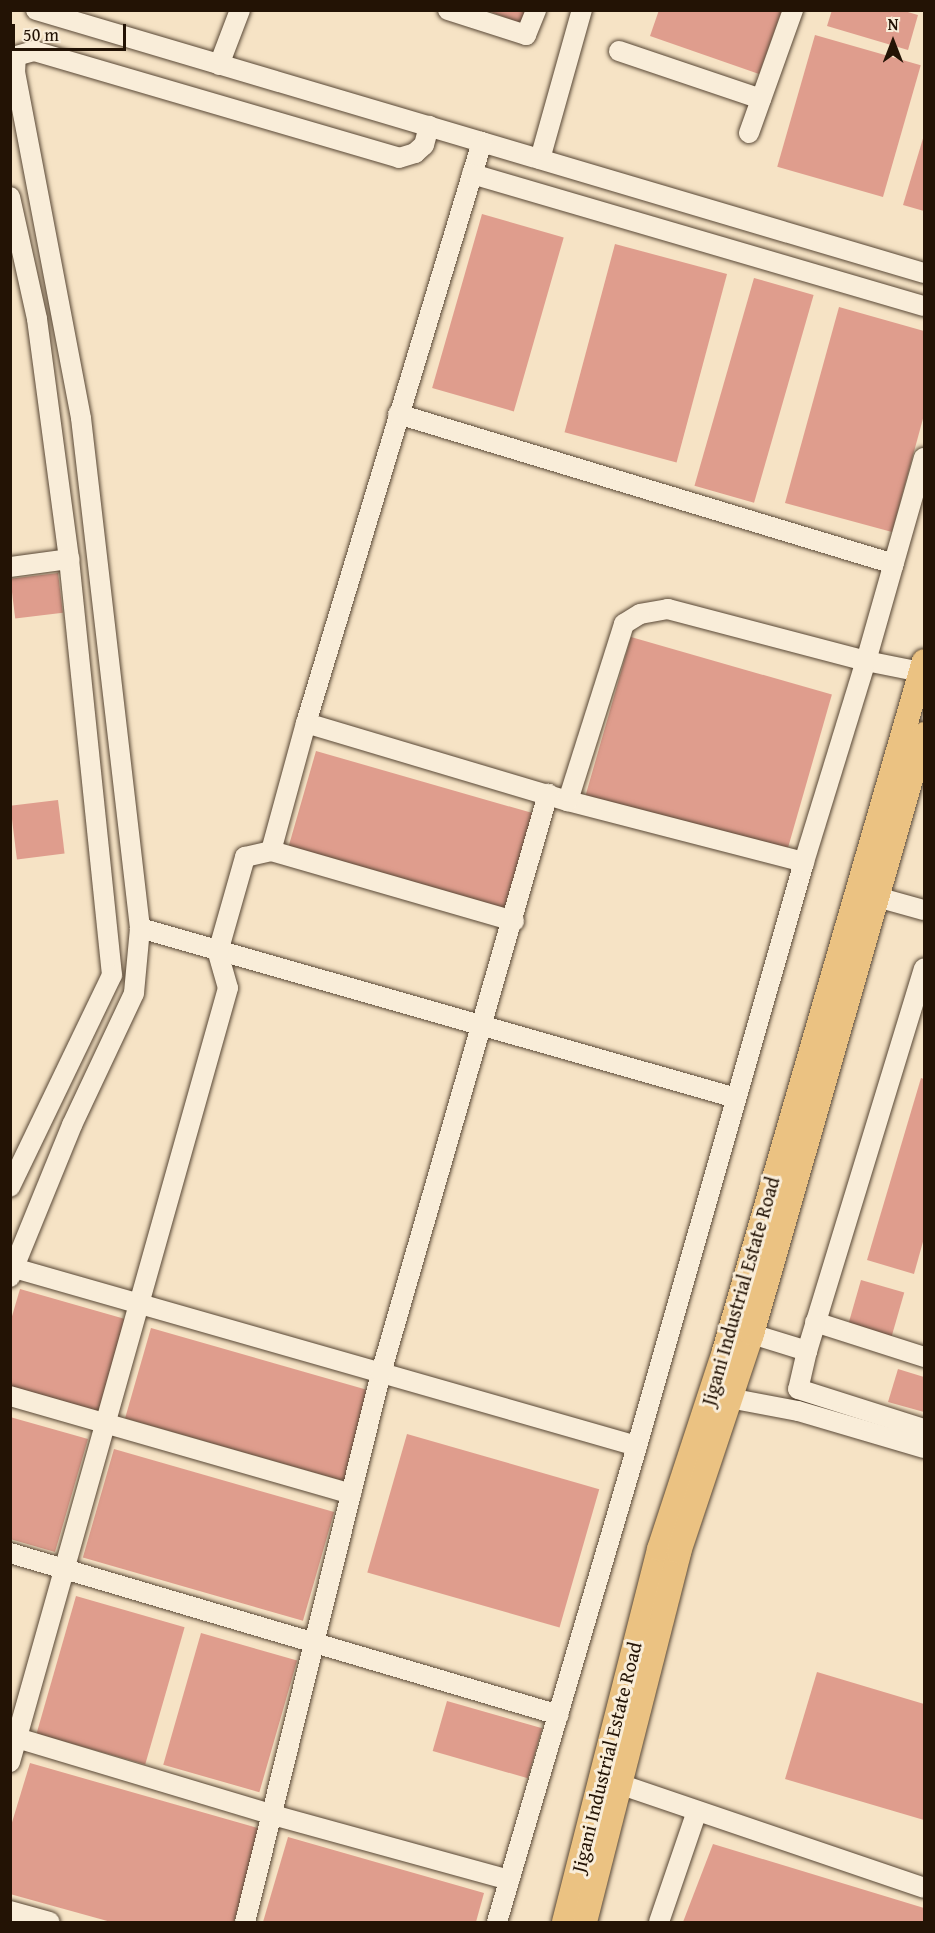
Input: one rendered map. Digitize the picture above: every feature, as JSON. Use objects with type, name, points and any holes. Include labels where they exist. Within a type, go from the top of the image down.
[{"type":"main road","name":"Jigani Industrial Estate Road","points":[[564,1923],[659,1549],[724,1351],[923,666]]},
{"type":"main road","name":"Jigani Industrial Estate Road","points":[[585,1923],[622,1785],[679,1552],[752,1334],[924,734]]},
{"type":"street","points":[[36,10],[924,273]]},
{"type":"street","points":[[219,65],[240,10]]},
{"type":"street","points":[[448,10],[526,35],[536,10]]},
{"type":"street","points":[[540,159],[582,10]]},
{"type":"street","points":[[748,133],[793,10]]},
{"type":"street","points":[[429,126],[424,145],[415,153],[399,158],[34,51],[23,51],[14,63],[81,418],[140,928],[134,993],[72,1125],[12,1272],[140,1305],[637,1446]]},
{"type":"street","points":[[619,51],[761,99]]},
{"type":"street","points":[[271,851],[306,723],[482,142]]},
{"type":"street","points":[[472,174],[924,306]]},
{"type":"street","points":[[10,197],[37,319],[69,559],[112,975],[10,1187]]},
{"type":"street","points":[[398,414],[894,564]]},
{"type":"street","points":[[497,1923],[637,1446],[804,862],[866,661],[924,458]]},
{"type":"street","points":[[10,567],[69,559]]},
{"type":"street","points":[[568,801],[624,624],[640,614],[668,609],[866,661],[923,666]]},
{"type":"street","points":[[306,723],[568,801],[804,862]]},
{"type":"street","points":[[245,1923],[381,1373],[548,794]]},
{"type":"street","points":[[10,1762],[228,988],[218,952],[245,857],[271,851],[513,921]]},
{"type":"street","points":[[877,897],[924,910]]},
{"type":"street","points":[[140,928],[736,1098]]},
{"type":"street","points":[[924,968],[815,1322],[798,1389],[924,1429]]},
{"type":"street","points":[[815,1322],[924,1357]]},
{"type":"street","points":[[752,1334],[807,1351]]},
{"type":"street","points":[[10,1395],[351,1494]]},
{"type":"street","points":[[729,1398],[798,1411],[924,1448]]},
{"type":"street","points":[[10,1553],[559,1715]]},
{"type":"street","points":[[17,1738],[273,1815],[509,1880]]},
{"type":"street","points":[[622,1785],[924,1888]]},
{"type":"street","points":[[659,1923],[697,1810]]},
{"type":"street","points":[[10,1911],[50,1923]]},
{"type":"building","points":[[486,10],[530,10],[525,25]]},
{"type":"building","points":[[659,10],[782,10],[759,74],[650,36]]},
{"type":"building","points":[[832,10],[901,10],[918,15],[908,50],[827,26]]},
{"type":"building","points":[[815,35],[921,65],[883,197],[777,167]]},
{"type":"building","points":[[924,135],[924,211],[903,205]]},
{"type":"building","points":[[482,214],[564,237],[514,411],[432,388]]},
{"type":"building","points":[[615,244],[727,274],[677,462],[565,432]]},
{"type":"building","points":[[754,278],[814,295],[754,503],[694,486]]},
{"type":"building","points":[[839,307],[924,331],[924,415],[892,532],[785,503]]},
{"type":"building","points":[[58,573],[63,613],[15,619],[10,579]]},
{"type":"building","points":[[631,637],[832,695],[786,855],[585,798]]},
{"type":"building","points":[[316,751],[534,814],[506,912],[288,849]]},
{"type":"building","points":[[58,800],[65,854],[17,859],[10,806]]},
{"type":"building","points":[[921,1078],[924,1079],[924,1238],[914,1274],[867,1260]]},
{"type":"building","points":[[861,1280],[904,1292],[891,1338],[848,1325]]},
{"type":"building","points":[[20,1289],[125,1319],[98,1412],[10,1386],[10,1323]]},
{"type":"building","points":[[151,1328],[370,1391],[344,1481],[125,1418]]},
{"type":"building","points":[[898,1369],[924,1377],[924,1412],[888,1402]]},
{"type":"building","points":[[10,1417],[88,1439],[55,1552],[10,1539]]},
{"type":"building","points":[[407,1434],[599,1489],[560,1628],[367,1572]]},
{"type":"building","points":[[114,1449],[334,1512],[303,1621],[83,1558]]},
{"type":"building","points":[[76,1596],[185,1627],[145,1765],[37,1733]]},
{"type":"building","points":[[201,1633],[297,1661],[259,1792],[163,1765]]},
{"type":"building","points":[[817,1672],[924,1704],[924,1820],[785,1779]]},
{"type":"building","points":[[447,1701],[542,1728],[528,1778],[433,1751]]},
{"type":"building","points":[[30,1763],[261,1829],[234,1922],[111,1922],[10,1894],[10,1829]]},
{"type":"building","points":[[288,1837],[484,1893],[476,1922],[263,1922]]},
{"type":"building","points":[[713,1844],[924,1908],[924,1922],[683,1922]]}]
